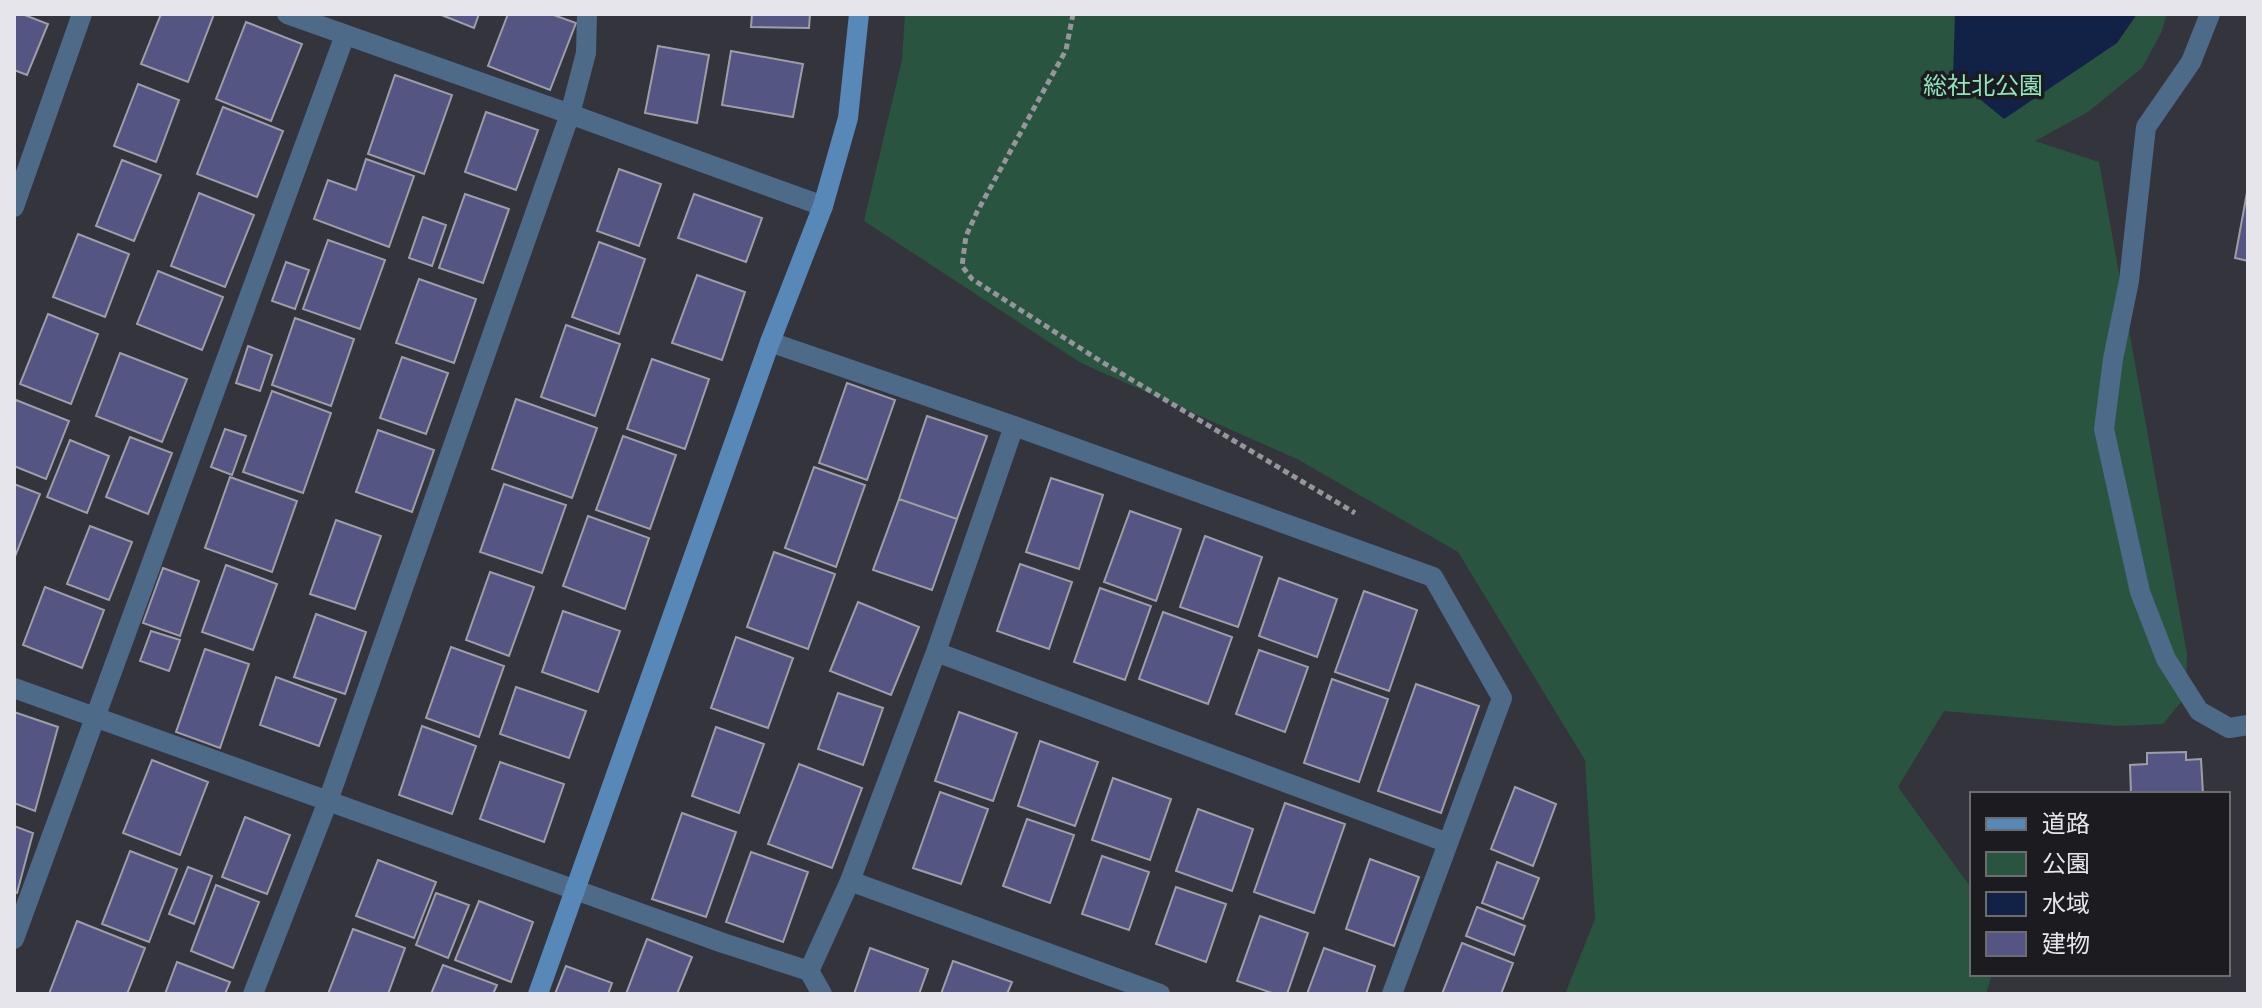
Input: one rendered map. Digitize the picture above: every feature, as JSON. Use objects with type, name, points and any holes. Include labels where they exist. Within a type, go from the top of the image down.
[{"type":"street","points":[[14,207],[82,14]]},
{"type":"street","points":[[287,14],[823,206]]},
{"type":"street","points":[[253,994],[328,801],[570,114],[586,53],[587,14]]},
{"type":"street","points":[[538,994],[770,342],[823,206],[848,118],[859,14]]},
{"type":"street","points":[[2210,14],[2191,62],[2146,127],[2129,281],[2113,359],[2104,429],[2140,592],[2166,659],[2199,711],[2229,728],[2248,725]]},
{"type":"street","points":[[14,939],[345,35]]},
{"type":"street","points":[[770,342],[1433,577],[1502,698],[1392,994]]},
{"type":"street","points":[[809,971],[850,881],[936,652],[1014,426]]},
{"type":"street","points":[[936,652],[1448,843]]},
{"type":"street","points":[[14,688],[809,971],[822,994]]},
{"type":"street","points":[[850,881],[1160,994]]},
{"type":"path","points":[[1073,14],[1066,50],[966,236],[962,266],[972,279],[1102,362],[1367,521]]},
{"type":"green space","name":"総社北公園","points":[[905,14],[2167,14],[2161,33],[2142,68],[2088,112],[2035,141],[2099,162],[2187,654],[2186,696],[2163,724],[2118,726],[1944,711],[1898,787],[1970,886],[1970,976],[1991,976],[1986,994],[1565,994],[1595,919],[1585,760],[1458,552],[1299,460],[1081,363],[864,221],[902,60]]},
{"type":"water","points":[[1955,14],[2137,14],[2117,43],[2004,119],[1953,77]]},
{"type":"building","points":[[14,14],[48,24],[27,75],[14,70]]},
{"type":"building","points":[[161,14],[214,14],[188,82],[141,64]]},
{"type":"building","points":[[439,14],[479,14],[474,28]]},
{"type":"building","points":[[508,14],[551,14],[576,23],[550,90],[488,66]]},
{"type":"building","points":[[752,14],[810,14],[809,28],[751,27]]},
{"type":"building","points":[[246,22],[302,44],[271,121],[216,99]]},
{"type":"building","points":[[658,46],[709,55],[697,123],[645,113]]},
{"type":"building","points":[[731,51],[803,64],[793,117],[722,105]]},
{"type":"building","points":[[395,75],[452,95],[424,174],[368,154]]},
{"type":"building","points":[[138,84],[179,100],[156,162],[114,146]]},
{"type":"building","points":[[223,107],[283,131],[257,197],[197,174]]},
{"type":"building","points":[[486,112],[538,130],[516,190],[465,172]]},
{"type":"building","points":[[366,159],[414,176],[389,247],[314,219],[328,180],[356,190]]},
{"type":"building","points":[[122,160],[161,175],[134,241],[96,226]]},
{"type":"building","points":[[619,169],[661,184],[639,246],[597,231]]},
{"type":"building","points":[[2248,187],[2248,261],[2235,258]]},
{"type":"building","points":[[199,193],[254,215],[225,287],[171,266]]},
{"type":"building","points":[[465,194],[509,209],[483,283],[439,268]]},
{"type":"building","points":[[694,194],[762,218],[746,262],[678,238]]},
{"type":"building","points":[[423,217],[446,225],[432,266],[409,258]]},
{"type":"building","points":[[78,234],[129,254],[105,317],[53,297]]},
{"type":"building","points":[[328,240],[385,260],[360,329],[303,309]]},
{"type":"building","points":[[599,242],[645,259],[619,334],[572,317]]},
{"type":"building","points":[[286,262],[309,270],[295,309],[272,301]]},
{"type":"building","points":[[158,271],[223,297],[202,350],[137,324]]},
{"type":"building","points":[[697,275],[745,292],[722,360],[672,343]]},
{"type":"building","points":[[419,279],[476,299],[454,363],[396,343]]},
{"type":"building","points":[[48,314],[98,334],[71,404],[20,384]]},
{"type":"building","points":[[295,318],[354,339],[331,406],[272,385]]},
{"type":"building","points":[[566,325],[620,344],[595,416],[541,397]]},
{"type":"building","points":[[248,346],[272,355],[260,391],[236,383]]},
{"type":"building","points":[[120,353],[187,379],[162,442],[96,416]]},
{"type":"building","points":[[402,357],[448,373],[426,434],[380,418]]},
{"type":"building","points":[[652,359],[709,379],[685,449],[627,429]]},
{"type":"building","points":[[847,383],[895,400],[867,480],[819,463]]},
{"type":"building","points":[[272,391],[331,413],[303,493],[243,472]]},
{"type":"building","points":[[516,399],[597,428],[572,498],[492,469]]},
{"type":"building","points":[[16,400],[69,421],[46,479],[14,466]]},
{"type":"building","points":[[927,416],[987,436],[957,519],[899,499]]},
{"type":"building","points":[[225,429],[246,436],[232,475],[211,467]]},
{"type":"building","points":[[378,430],[434,450],[412,512],[356,492]]},
{"type":"building","points":[[623,436],[676,455],[650,529],[596,510]]},
{"type":"building","points":[[130,437],[172,453],[148,514],[106,497]]},
{"type":"building","points":[[70,440],[109,456],[87,513],[47,497]]},
{"type":"building","points":[[814,467],[865,485],[836,567],[785,548]]},
{"type":"building","points":[[230,477],[297,501],[272,572],[205,548]]},
{"type":"building","points":[[1051,478],[1103,495],[1079,569],[1026,552]]},
{"type":"building","points":[[14,484],[40,494],[14,559]]},
{"type":"building","points":[[504,484],[566,505],[542,573],[480,552]]},
{"type":"building","points":[[899,499],[957,519],[932,590],[873,570]]},
{"type":"building","points":[[1130,511],[1181,529],[1156,601],[1104,582]]},
{"type":"building","points":[[588,516],[649,538],[625,609],[563,586]]},
{"type":"building","points":[[336,520],[381,536],[355,609],[310,594]]},
{"type":"building","points":[[90,526],[132,542],[109,600],[67,584]]},
{"type":"building","points":[[1205,536],[1262,557],[1238,627],[1180,607]]},
{"type":"building","points":[[774,552],[835,574],[808,649],[747,627]]},
{"type":"building","points":[[1020,564],[1072,582],[1049,649],[997,631]]},
{"type":"building","points":[[226,565],[277,584],[253,650],[202,632]]},
{"type":"building","points":[[163,568],[199,581],[180,636],[143,623]]},
{"type":"building","points":[[490,572],[534,587],[509,656],[466,640]]},
{"type":"building","points":[[1279,578],[1337,599],[1317,657],[1259,636]]},
{"type":"building","points":[[45,587],[104,610],[82,668],[23,645]]},
{"type":"building","points":[[1100,588],[1151,606],[1125,680],[1074,662]]},
{"type":"building","points":[[1364,591],[1417,610],[1389,691],[1335,672]]},
{"type":"building","points":[[858,602],[919,627],[891,695],[830,671]]},
{"type":"building","points":[[563,611],[620,631],[598,692],[542,672]]},
{"type":"building","points":[[1163,612],[1232,637],[1208,704],[1139,679]]},
{"type":"building","points":[[316,614],[366,632],[345,694],[294,677]]},
{"type":"building","points":[[151,631],[180,640],[169,671],[140,661]]},
{"type":"building","points":[[736,637],[793,658],[768,728],[711,708]]},
{"type":"building","points":[[451,647],[504,666],[479,737],[426,718]]},
{"type":"building","points":[[205,649],[249,664],[220,748],[176,732]]},
{"type":"building","points":[[1259,650],[1308,667],[1285,732],[1236,714]]},
{"type":"building","points":[[276,677],[336,699],[319,746],[260,725]]},
{"type":"building","points":[[1332,679],[1388,699],[1359,782],[1304,763]]},
{"type":"building","points":[[1416,684],[1479,706],[1441,813],[1378,791]]},
{"type":"building","points":[[516,687],[586,711],[569,758],[500,734]]},
{"type":"building","points":[[838,693],[883,708],[863,765],[818,749]]},
{"type":"building","points":[[14,712],[58,727],[35,811],[14,803]]},
{"type":"building","points":[[959,712],[1017,733],[993,801],[935,781]]},
{"type":"building","points":[[422,726],[476,746],[452,814],[399,795]]},
{"type":"building","points":[[716,727],[764,744],[739,813],[692,796]]},
{"type":"building","points":[[1040,741],[1098,762],[1075,826],[1018,806]]},
{"type":"building","points":[[2186,752],[2186,760],[2201,759],[2203,792],[2131,792],[2130,765],[2147,764],[2147,753]]},
{"type":"building","points":[[152,760],[208,782],[180,855],[123,833]]},
{"type":"building","points":[[500,762],[564,784],[544,842],[480,819]]},
{"type":"building","points":[[799,764],[862,788],[832,868],[768,844]]},
{"type":"building","points":[[1113,778],[1171,799],[1150,860],[1092,840]]},
{"type":"building","points":[[1515,787],[1556,804],[1533,866],[1491,849]]},
{"type":"building","points":[[940,792],[988,809],[961,884],[913,868]]},
{"type":"building","points":[[1285,803],[1345,824],[1314,913],[1254,892]]},
{"type":"building","points":[[1198,809],[1253,829],[1232,891],[1176,871]]},
{"type":"building","points":[[682,813],[736,832],[706,917],[652,899]]},
{"type":"building","points":[[245,817],[290,835],[267,894],[222,877]]},
{"type":"building","points":[[1027,819],[1074,835],[1050,903],[1003,886]]},
{"type":"building","points":[[14,826],[33,833],[17,893],[14,892]]},
{"type":"building","points":[[130,851],[177,869],[149,942],[102,924]]},
{"type":"building","points":[[751,852],[808,872],[783,942],[726,922]]},
{"type":"building","points":[[1102,856],[1149,872],[1129,930],[1082,914]]},
{"type":"building","points":[[1370,859],[1419,877],[1394,946],[1346,929]]},
{"type":"building","points":[[378,860],[436,882],[414,938],[356,916]]},
{"type":"building","points":[[1497,862],[1539,878],[1523,919],[1482,903]]},
{"type":"building","points":[[188,867],[212,876],[194,924],[169,914]]},
{"type":"building","points":[[216,885],[259,902],[233,968],[191,951]]},
{"type":"building","points":[[1176,887],[1226,904],[1206,962],[1156,944]]},
{"type":"building","points":[[436,893],[469,905],[448,958],[416,945]]},
{"type":"building","points":[[479,901],[533,922],[511,982],[455,960]]},
{"type":"building","points":[[1477,907],[1525,926],[1514,955],[1466,936]]},
{"type":"building","points":[[1260,916],[1308,933],[1287,994],[1275,994],[1237,981]]},
{"type":"building","points":[[77,921],[145,948],[127,994],[49,994]]},
{"type":"building","points":[[353,929],[405,948],[388,994],[328,994]]},
{"type":"building","points":[[647,939],[692,957],[677,994],[626,994]]},
{"type":"building","points":[[1462,943],[1513,963],[1501,994],[1442,994]]},
{"type":"building","points":[[870,948],[928,969],[919,994],[854,994]]},
{"type":"building","points":[[1324,948],[1375,966],[1366,994],[1307,994]]},
{"type":"building","points":[[953,961],[1012,982],[1007,994],[941,994]]},
{"type":"building","points":[[177,962],[230,982],[225,994],[165,994]]},
{"type":"building","points":[[443,965],[497,985],[493,994],[431,994]]},
{"type":"building","points":[[566,966],[612,983],[608,994],[555,994]]}]
